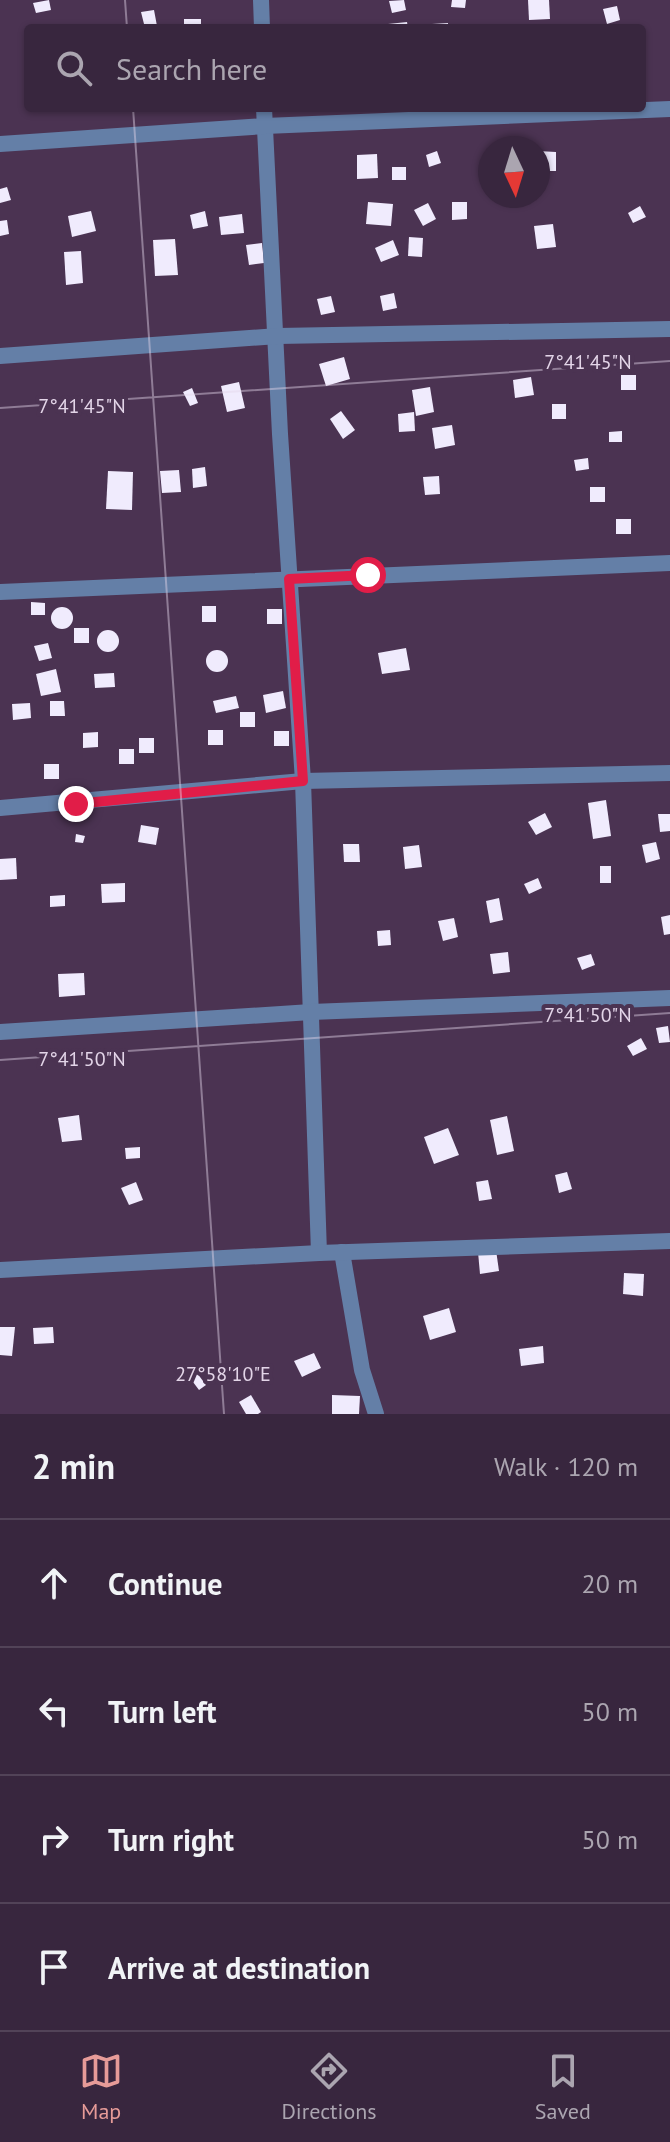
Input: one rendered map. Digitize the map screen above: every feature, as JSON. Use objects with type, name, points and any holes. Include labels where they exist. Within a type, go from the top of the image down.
[{"type":"street","points":[[261,0],[262,24]]},
{"type":"street","points":[[646,110],[670,109]]},
{"type":"street","points":[[264,112],[303,781],[319,1253]]},
{"type":"street","points":[[0,144],[265,126],[599,112]]},
{"type":"street","points":[[0,356],[278,336],[670,329]]},
{"type":"street","points":[[0,592],[670,563]]},
{"type":"street","points":[[0,808],[303,781],[670,773]]},
{"type":"street","points":[[0,1032],[311,1012],[670,998]]},
{"type":"street","points":[[0,1270],[342,1252],[670,1241]]},
{"type":"street","points":[[342,1252],[362,1370],[376,1414]]},
{"type":"building","points":[[49,0],[51,10],[36,13],[33,3]]},
{"type":"building","points":[[404,0],[406,10],[392,13],[389,1]]},
{"type":"building","points":[[452,0],[466,0],[465,8],[451,7]]},
{"type":"building","points":[[528,0],[549,0],[550,19],[529,20]]},
{"type":"building","points":[[617,6],[620,20],[607,24],[603,9]]},
{"type":"building","points":[[154,10],[157,24],[144,24],[141,12]]},
{"type":"building","points":[[184,19],[201,19],[201,24],[184,24]]},
{"type":"building","points":[[437,151],[441,163],[429,167],[426,155]]},
{"type":"building","points":[[550,152],[556,152],[556,171],[550,171]]},
{"type":"building","points":[[377,154],[378,178],[357,179],[357,155]]},
{"type":"building","points":[[392,167],[406,167],[406,180],[392,180]]},
{"type":"building","points":[[7,187],[11,200],[0,203],[0,189]]},
{"type":"building","points":[[368,202],[393,204],[391,226],[366,224]]},
{"type":"building","points":[[452,202],[467,202],[467,219],[452,220]]},
{"type":"building","points":[[428,203],[436,219],[423,226],[414,210]]},
{"type":"building","points":[[640,206],[646,217],[633,223],[628,213]]},
{"type":"building","points":[[91,211],[96,231],[72,237],[68,216]]},
{"type":"building","points":[[205,211],[208,226],[193,229],[190,215]]},
{"type":"building","points":[[242,214],[244,233],[221,235],[219,217]]},
{"type":"building","points":[[7,220],[9,234],[0,236],[0,221]]},
{"type":"building","points":[[553,224],[556,247],[537,249],[534,226]]},
{"type":"building","points":[[409,237],[423,238],[422,257],[408,256]]},
{"type":"building","points":[[175,239],[178,275],[155,276],[153,240]]},
{"type":"building","points":[[393,240],[399,255],[381,262],[375,248]]},
{"type":"building","points":[[262,243],[264,263],[249,265],[246,245]]},
{"type":"building","points":[[81,251],[83,283],[66,285],[64,252]]},
{"type":"building","points":[[394,293],[397,308],[383,311],[380,296]]},
{"type":"building","points":[[331,296],[335,312],[321,315],[317,299]]},
{"type":"building","points":[[344,357],[350,379],[326,386],[319,364]]},
{"type":"building","points":[[621,375],[636,375],[636,390],[621,390]]},
{"type":"building","points":[[531,377],[534,395],[515,398],[513,380]]},
{"type":"building","points":[[239,382],[245,408],[227,412],[221,386]]},
{"type":"building","points":[[430,387],[434,412],[416,416],[412,390]]},
{"type":"building","points":[[192,388],[198,403],[190,406],[183,392]]},
{"type":"building","points":[[552,404],[566,404],[566,419],[552,419]]},
{"type":"building","points":[[341,411],[355,430],[343,439],[330,419]]},
{"type":"building","points":[[414,412],[415,431],[399,432],[398,414]]},
{"type":"building","points":[[452,425],[455,445],[435,449],[432,428]]},
{"type":"building","points":[[622,431],[622,442],[609,442],[609,432]]},
{"type":"building","points":[[588,458],[589,469],[576,471],[574,460]]},
{"type":"building","points":[[205,467],[207,486],[193,488],[192,469]]},
{"type":"building","points":[[179,470],[181,492],[162,493],[160,471]]},
{"type":"building","points":[[108,471],[133,472],[132,510],[106,509]]},
{"type":"building","points":[[439,476],[440,494],[425,495],[423,477]]},
{"type":"building","points":[[590,487],[605,487],[605,502],[590,502]]},
{"type":"building","points":[[616,519],[631,519],[631,534],[616,534]]},
{"type":"building","points":[[31,602],[45,603],[45,615],[31,615]]},
{"type":"building","points":[[202,606],[216,606],[216,622],[202,622]]},
{"type":"building","points":[[62,607],[73,618],[62,629],[51,618]]},
{"type":"building","points":[[267,609],[282,609],[282,624],[267,624]]},
{"type":"building","points":[[74,628],[89,628],[89,643],[74,643]]},
{"type":"building","points":[[108,630],[119,641],[108,652],[97,641]]},
{"type":"building","points":[[48,643],[52,658],[39,661],[34,646]]},
{"type":"building","points":[[406,648],[410,670],[382,674],[378,653]]},
{"type":"building","points":[[217,650],[228,661],[217,672],[206,661]]},
{"type":"building","points":[[56,669],[61,692],[41,696],[36,674]]},
{"type":"building","points":[[114,673],[115,687],[95,688],[94,674]]},
{"type":"building","points":[[283,691],[286,708],[266,713],[263,695]]},
{"type":"building","points":[[236,696],[239,708],[216,713],[213,701]]},
{"type":"building","points":[[50,701],[64,701],[65,716],[50,716]]},
{"type":"building","points":[[30,703],[31,718],[13,720],[12,704]]},
{"type":"building","points":[[240,712],[255,712],[255,727],[240,727]]},
{"type":"building","points":[[208,730],[223,730],[223,745],[208,745]]},
{"type":"building","points":[[274,731],[289,731],[289,746],[274,746]]},
{"type":"building","points":[[98,732],[98,747],[83,748],[83,733]]},
{"type":"building","points":[[139,738],[154,738],[154,753],[139,753]]},
{"type":"building","points":[[119,749],[134,749],[134,764],[119,764]]},
{"type":"building","points":[[44,764],[59,764],[59,779],[44,779]]},
{"type":"building","points":[[606,800],[611,836],[593,839],[588,803]]},
{"type":"building","points":[[545,813],[552,827],[536,835],[528,822]]},
{"type":"building","points":[[658,814],[670,814],[670,831],[660,832]]},
{"type":"building","points":[[141,825],[159,828],[156,845],[138,842]]},
{"type":"building","points":[[76,834],[85,836],[83,843],[75,842]]},
{"type":"building","points":[[656,842],[660,859],[646,863],[642,845]]},
{"type":"building","points":[[343,844],[359,844],[360,862],[344,862]]},
{"type":"building","points":[[419,845],[422,867],[405,869],[403,847]]},
{"type":"building","points":[[16,858],[17,879],[0,880],[0,859]]},
{"type":"building","points":[[600,866],[611,866],[611,883],[600,883]]},
{"type":"building","points":[[538,878],[542,888],[529,894],[524,884]]},
{"type":"building","points":[[125,883],[125,902],[102,903],[101,884]]},
{"type":"building","points":[[65,895],[65,906],[50,907],[50,896]]},
{"type":"building","points":[[499,898],[503,920],[490,923],[486,901]]},
{"type":"building","points":[[670,915],[670,934],[664,935],[661,917]]},
{"type":"building","points":[[454,918],[458,937],[443,941],[438,921]]},
{"type":"building","points":[[390,930],[391,945],[378,946],[377,931]]},
{"type":"building","points":[[508,952],[510,972],[493,974],[490,954]]},
{"type":"building","points":[[591,954],[595,965],[582,970],[577,958]]},
{"type":"building","points":[[84,973],[85,995],[59,997],[58,974]]},
{"type":"building","points":[[668,1026],[670,1042],[659,1043],[656,1028]]},
{"type":"building","points":[[641,1038],[647,1049],[633,1056],[627,1046]]},
{"type":"building","points":[[79,1115],[82,1140],[62,1142],[58,1118]]},
{"type":"building","points":[[507,1116],[514,1151],[497,1155],[490,1120]]},
{"type":"building","points":[[448,1128],[459,1155],[434,1164],[424,1137]]},
{"type":"building","points":[[140,1147],[140,1158],[126,1159],[125,1148]]},
{"type":"building","points":[[567,1172],[572,1189],[559,1193],[555,1175]]},
{"type":"building","points":[[488,1180],[492,1199],[479,1201],[476,1182]]},
{"type":"building","points":[[136,1182],[143,1200],[129,1205],[121,1188]]},
{"type":"building","points":[[496,1250],[499,1271],[480,1274],[478,1252]]},
{"type":"building","points":[[624,1273],[644,1274],[643,1296],[623,1294]]},
{"type":"building","points":[[449,1308],[456,1332],[430,1340],[423,1316]]},
{"type":"building","points":[[0,1327],[15,1327],[12,1356],[0,1355]]},
{"type":"building","points":[[53,1327],[54,1343],[34,1344],[33,1328]]},
{"type":"building","points":[[543,1346],[544,1363],[521,1366],[519,1349]]},
{"type":"building","points":[[314,1353],[321,1368],[302,1377],[294,1361]]},
{"type":"building","points":[[197,1373],[206,1385],[199,1390],[190,1378]]},
{"type":"building","points":[[251,1395],[261,1412],[258,1414],[246,1414],[239,1402]]},
{"type":"building","points":[[332,1395],[360,1396],[359,1414],[332,1414]]},
{"type":"route","points":[[76,804],[303,781],[289,579],[368,575]]}]
